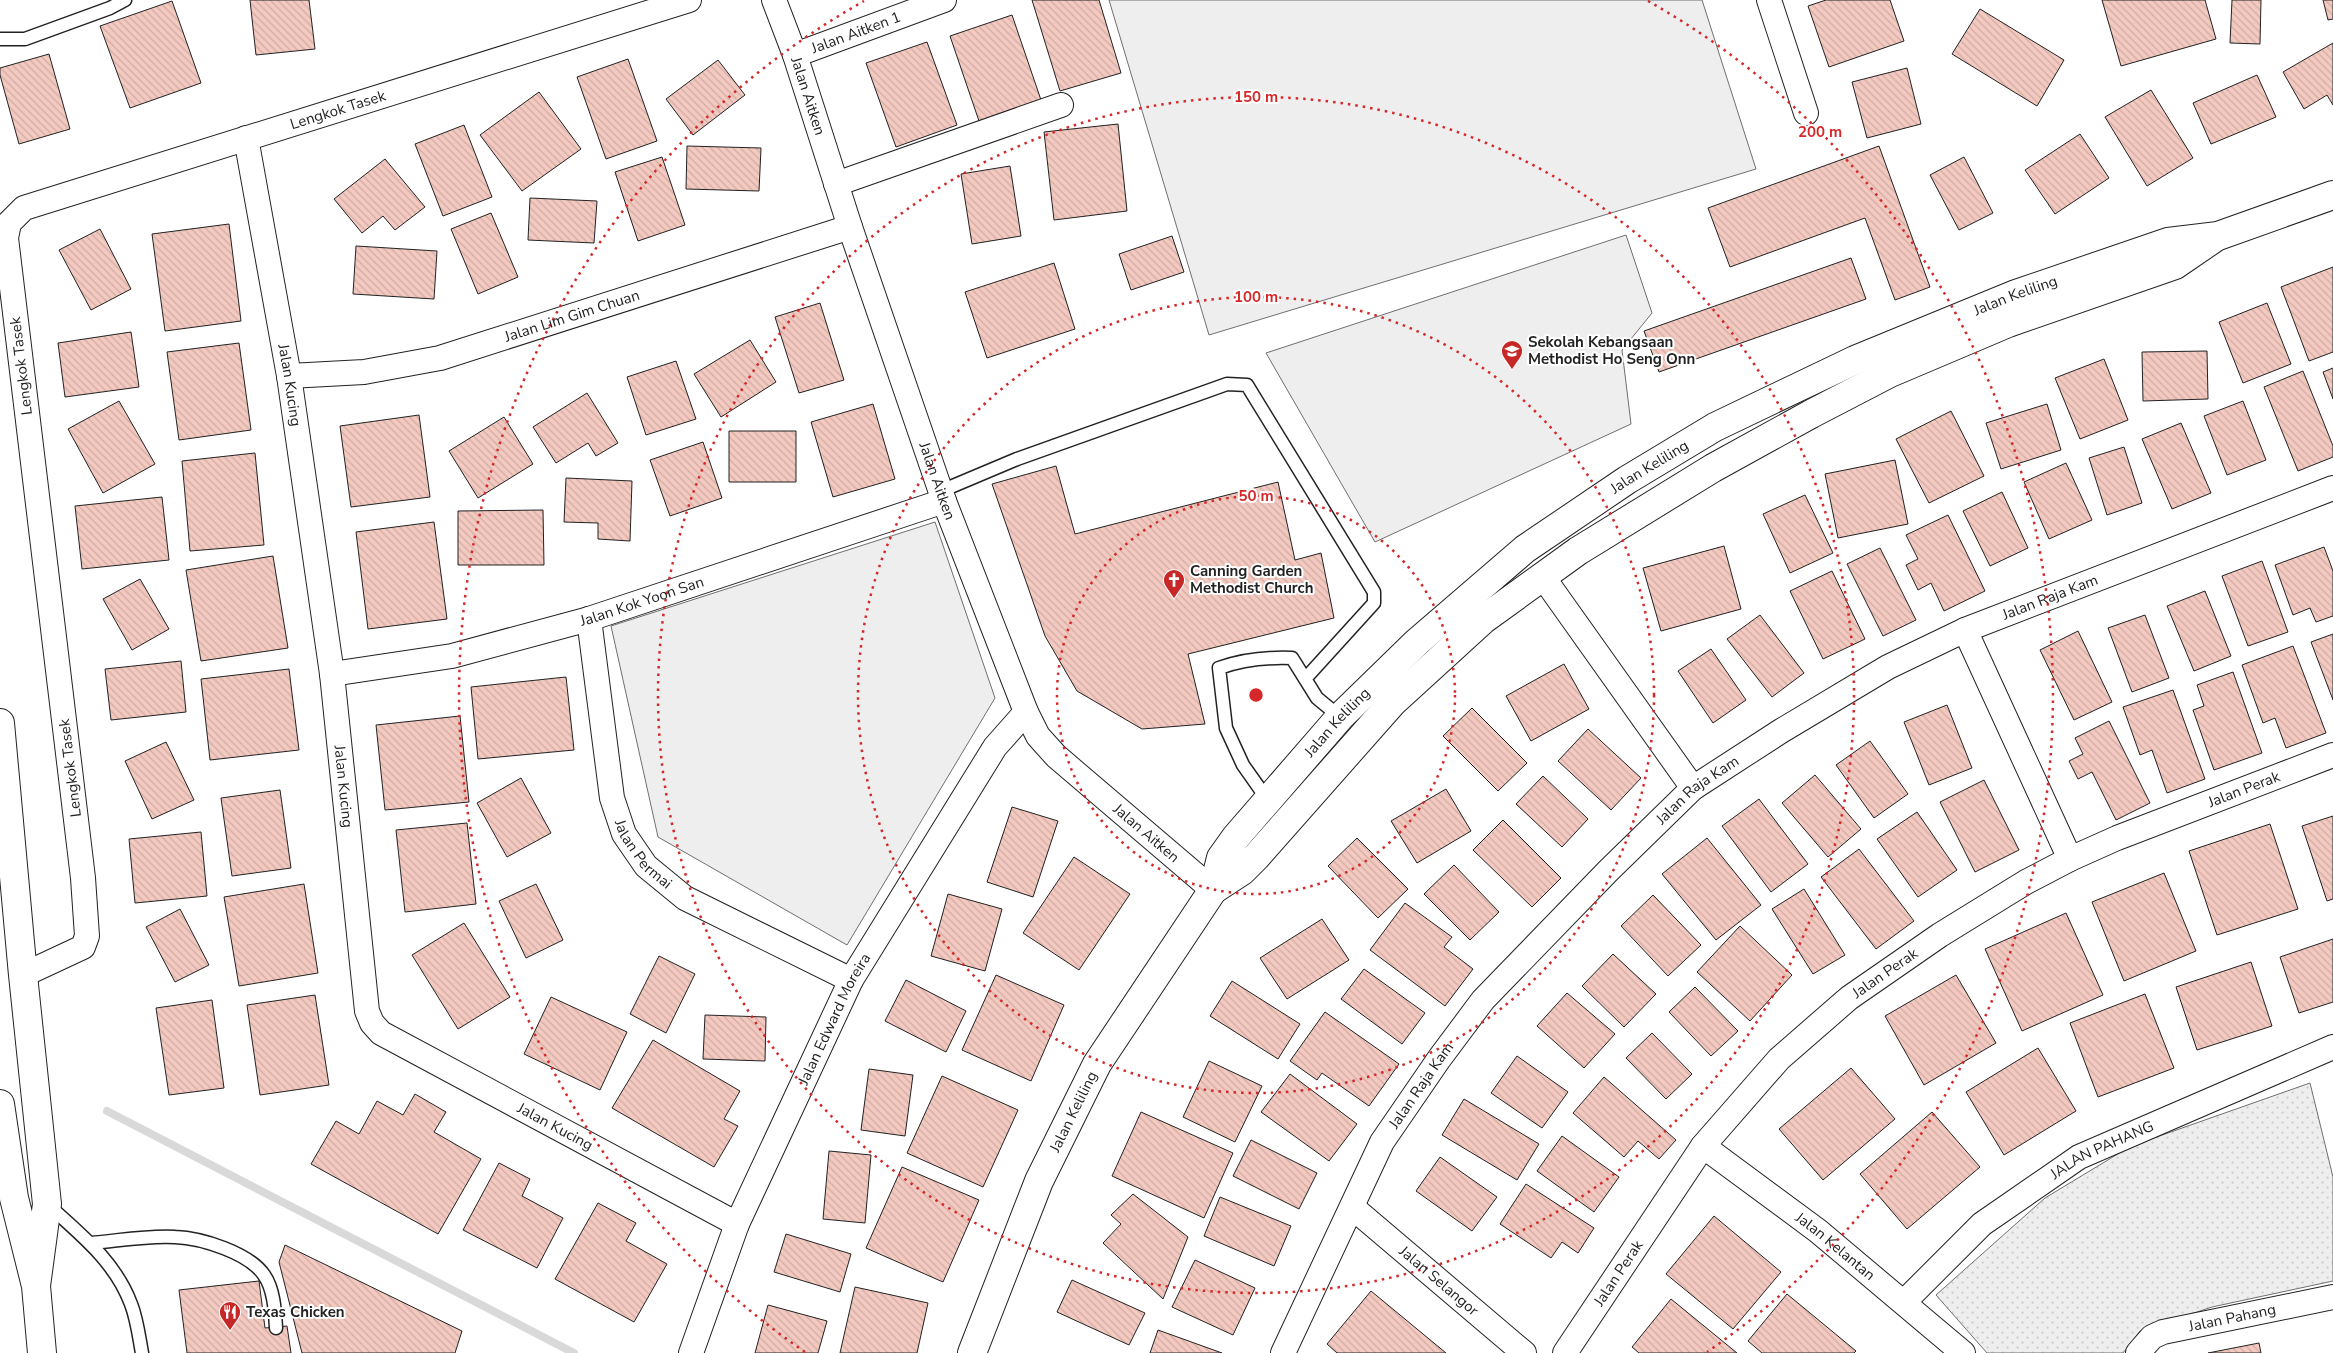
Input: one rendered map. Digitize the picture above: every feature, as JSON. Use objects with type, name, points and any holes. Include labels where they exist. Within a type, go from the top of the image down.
[{"type":"main road","name":"Jalan Keliling","points":[[972,1353],[1039,1181],[1097,1064],[1213,890],[1221,858],[1267,799],[1340,717],[1417,642],[1525,549],[1627,480],[1714,427],[1855,360],[2016,294],[2168,242],[2218,236],[2333,195]]},
{"type":"main road","name":"Jalan Keliling","points":[[1213,890],[1242,871],[1256,857],[1392,703],[1484,619],[1578,551],[1713,468],[1810,414],[1890,373],[2008,323],[2175,265],[2218,236]]},
{"type":"main road","points":[[0,723],[46,1204],[36,1286]]},
{"type":"main road","points":[[0,1104],[14,1198],[36,1286],[42,1353]]},
{"type":"street","name":"Lengkok Tasek","points":[[23,975],[83,947],[87,936],[83,878],[6,238],[9,224],[24,208],[689,0]]},
{"type":"street","name":"Jalan Aitken","points":[[774,0],[795,55],[850,227],[942,496],[1026,712],[1038,736],[1056,756],[1213,890]]},
{"type":"street","name":"Jalan Aitken 1","points":[[795,55],[944,0]]},
{"type":"street","points":[[1769,0],[1806,112]]},
{"type":"street","points":[[836,184],[1061,105]]},
{"type":"street","name":"Jalan Kucing","points":[[246,138],[289,376],[332,674],[367,1011],[372,1023],[381,1033],[737,1224]]},
{"type":"street","name":"Jalan Lim Gim Chuan","points":[[289,376],[364,372],[440,358],[850,227]]},
{"type":"street","name":"Jalan Raja Kam","points":[[1283,1353],[1382,1142],[1438,1060],[1483,1000],[1693,788],[1781,731],[1888,667],[1965,630],[2333,488]]},
{"type":"street","name":"Jalan Kok Yoon San","points":[[332,674],[452,656],[589,619],[942,496]]},
{"type":"street","points":[[1542,577],[1693,788]]},
{"type":"street","name":"Jalan Permai","points":[[589,619],[612,798],[624,834],[646,866],[685,898],[851,980]]},
{"type":"street","points":[[1965,630],[2070,859]]},
{"type":"street","name":"Jalan Edward Moreira","points":[[691,1353],[737,1224],[851,980],[995,747],[1026,712]]},
{"type":"street","name":"Jalan Perak","points":[[1565,1353],[1703,1146],[1779,1060],[1849,998],[1940,935],[2026,882],[2070,859],[2117,838],[2333,755]]},
{"type":"street","name":"JALAN PAHANG","points":[[1904,1302],[1982,1224],[2079,1157],[2333,1047]]},
{"type":"street","name":"Jalan Kelantan","points":[[1703,1146],[1818,1231],[1963,1353]]},
{"type":"street","name":"Jalan Selangor","points":[[1352,1207],[1524,1353]]},
{"type":"street","name":"Jalan Pahang","points":[[2138,1353],[2152,1337],[2163,1332],[2333,1297]]},
{"type":"lane","points":[[0,39],[25,39],[110,8],[125,0]]},
{"type":"lane","points":[[942,496],[1017,459],[1227,384],[1248,385],[1374,592],[1374,603],[1305,679]]},
{"type":"lane","points":[[1267,799],[1243,765],[1226,728],[1219,668],[1243,659],[1292,658],[1317,698],[1340,717]]},
{"type":"lane","points":[[46,1204],[91,1244],[114,1269],[132,1304],[142,1353]]},
{"type":"lane","points":[[91,1244],[176,1237],[223,1247],[251,1260],[265,1276],[274,1304],[276,1328]]},
{"type":"shaded area","points":[[1109,0],[1702,0],[1756,169],[1209,335]]},
{"type":"shaded area","points":[[1626,235],[1652,313],[1622,350],[1631,424],[1375,542],[1266,353]]},
{"type":"shaded area","points":[[935,522],[995,698],[847,945],[658,837],[611,626]]},
{"type":"shaded area","points":[[2310,1083],[2333,1177],[2333,1281],[2212,1307],[2140,1331],[2123,1353],[1987,1353],[1936,1295],[2045,1198],[2131,1146]]},
{"type":"building","points":[[250,0],[309,0],[315,49],[256,55]]},
{"type":"building","points":[[1032,0],[1099,0],[1121,73],[1060,91]]},
{"type":"building","points":[[1826,0],[1890,0],[1904,41],[1829,67],[1808,6]]},
{"type":"building","points":[[2102,0],[2205,0],[2216,39],[2121,66]]},
{"type":"building","points":[[2232,0],[2261,0],[2260,44],[2230,43]]},
{"type":"building","points":[[2323,0],[2333,0],[2333,19],[2328,20]]},
{"type":"building","points":[[172,1],[201,83],[130,108],[100,26]]},
{"type":"building","points":[[1980,9],[2064,60],[2037,106],[1952,54]]},
{"type":"building","points":[[1012,15],[1042,103],[980,124],[950,36]]},
{"type":"building","points":[[927,42],[957,125],[896,147],[866,63]]},
{"type":"building","points":[[2333,43],[2333,105],[2327,95],[2304,109],[2283,72]]},
{"type":"building","points":[[49,54],[70,129],[19,144],[0,75],[0,68]]},
{"type":"building","points":[[628,59],[657,141],[606,159],[577,77]]},
{"type":"building","points":[[718,60],[745,95],[693,135],[666,99]]},
{"type":"building","points":[[1907,68],[1921,124],[1867,138],[1852,82]]},
{"type":"building","points":[[2257,75],[2276,117],[2211,144],[2193,103]]},
{"type":"building","points":[[2151,90],[2193,158],[2147,186],[2105,117]]},
{"type":"building","points":[[539,92],[581,149],[522,191],[480,135]]},
{"type":"building","points":[[1118,124],[1127,211],[1054,220],[1044,132]]},
{"type":"building","points":[[464,125],[492,197],[443,216],[415,144]]},
{"type":"building","points":[[2080,134],[2109,178],[2055,214],[2025,170]]},
{"type":"building","points":[[687,146],[761,148],[759,191],[686,189]]},
{"type":"building","points":[[1879,146],[1930,287],[1895,300],[1865,218],[1730,267],[1708,208]]},
{"type":"building","points":[[662,157],[685,225],[638,241],[615,172]]},
{"type":"building","points":[[1964,157],[1993,213],[1959,230],[1930,175]]},
{"type":"building","points":[[385,159],[425,207],[395,230],[383,216],[362,233],[334,199]]},
{"type":"building","points":[[1010,166],[1021,236],[972,244],[961,174]]},
{"type":"building","points":[[530,198],[597,201],[594,243],[528,240]]},
{"type":"building","points":[[491,213],[518,277],[478,294],[451,229]]},
{"type":"building","points":[[229,224],[241,321],[165,331],[152,234]]},
{"type":"building","points":[[100,229],[131,289],[91,310],[59,250]]},
{"type":"building","points":[[1172,236],[1184,272],[1131,290],[1119,254]]},
{"type":"building","points":[[356,246],[437,251],[434,299],[353,294]]},
{"type":"building","points":[[1851,258],[1866,299],[1659,372],[1644,331]]},
{"type":"building","points":[[1054,263],[1075,329],[987,358],[965,292]]},
{"type":"building","points":[[2333,267],[2333,352],[2309,361],[2281,287]]},
{"type":"building","points":[[820,303],[844,380],[799,393],[775,317]]},
{"type":"building","points":[[2267,303],[2291,364],[2243,383],[2219,322]]},
{"type":"building","points":[[131,332],[139,387],[65,397],[58,343]]},
{"type":"building","points":[[750,340],[776,382],[721,417],[694,374]]},
{"type":"building","points":[[239,343],[251,430],[179,440],[167,352]]},
{"type":"building","points":[[2207,351],[2208,399],[2143,401],[2142,352]]},
{"type":"building","points":[[2104,359],[2128,420],[2080,439],[2055,378]]},
{"type":"building","points":[[676,361],[696,419],[646,435],[627,377]]},
{"type":"building","points":[[2333,368],[2333,399],[2323,372]]},
{"type":"building","points":[[2303,371],[2333,446],[2333,457],[2298,471],[2264,387]]},
{"type":"building","points":[[587,393],[618,443],[596,456],[588,443],[556,463],[533,427]]},
{"type":"building","points":[[119,401],[155,464],[103,493],[68,429]]},
{"type":"building","points":[[2243,401],[2266,460],[2227,475],[2204,416]]},
{"type":"building","points":[[873,404],[895,479],[833,497],[811,422]]},
{"type":"building","points":[[2047,404],[2061,450],[2001,469],[1986,423]]},
{"type":"building","points":[[1951,411],[1984,476],[1929,503],[1896,439]]},
{"type":"building","points":[[419,415],[430,497],[351,507],[340,426]]},
{"type":"building","points":[[504,417],[533,464],[478,498],[449,451]]},
{"type":"building","points":[[2181,423],[2211,493],[2172,509],[2142,439]]},
{"type":"building","points":[[729,431],[796,431],[796,482],[729,482]]},
{"type":"building","points":[[703,442],[722,498],[670,516],[650,460]]},
{"type":"building","points":[[2124,447],[2142,503],[2107,515],[2089,458]]},
{"type":"building","points":[[255,453],[264,545],[190,551],[182,461]]},
{"type":"building","points":[[1895,460],[1908,524],[1838,538],[1825,474]]},
{"type":"building","points":[[2066,463],[2092,520],[2049,539],[2024,482]]},
{"type":"building","points":[[1056,466],[1075,534],[1278,482],[1295,560],[1321,553],[1334,618],[1188,654],[1205,724],[1142,729],[1077,691],[1045,636],[992,484]]},
{"type":"building","points":[[566,478],[632,481],[630,541],[598,539],[598,523],[564,522]]},
{"type":"building","points":[[2002,492],[2028,548],[1990,566],[1963,511]]},
{"type":"building","points":[[1805,495],[1833,553],[1790,573],[1763,514]]},
{"type":"building","points":[[162,497],[169,560],[82,569],[75,506]]},
{"type":"building","points":[[543,510],[544,565],[458,565],[458,511]]},
{"type":"building","points":[[1948,515],[1985,591],[1944,611],[1931,583],[1918,590],[1906,565],[1918,559],[1906,535]]},
{"type":"building","points":[[434,522],[447,619],[368,629],[356,532]]},
{"type":"building","points":[[1724,546],[1741,609],[1661,631],[1643,568]]},
{"type":"building","points":[[2324,547],[2333,571],[2333,616],[2316,622],[2310,608],[2293,615],[2275,565]]},
{"type":"building","points":[[1880,548],[1916,620],[1883,636],[1847,564]]},
{"type":"building","points":[[273,556],[288,648],[201,661],[186,570]]},
{"type":"building","points":[[2262,561],[2288,632],[2248,646],[2222,576]]},
{"type":"building","points":[[1832,571],[1865,639],[1823,659],[1790,591]]},
{"type":"building","points":[[140,579],[169,629],[132,650],[103,599]]},
{"type":"building","points":[[2205,591],[2231,656],[2194,671],[2167,606]]},
{"type":"building","points":[[1760,615],[1804,673],[1772,697],[1727,639]]},
{"type":"building","points":[[2145,615],[2169,678],[2132,692],[2108,628]]},
{"type":"building","points":[[2078,631],[2112,702],[2074,720],[2040,650]]},
{"type":"building","points":[[2333,634],[2333,700],[2311,642]]},
{"type":"building","points":[[2293,646],[2326,733],[2286,748],[2275,718],[2263,723],[2242,665]]},
{"type":"building","points":[[1711,649],[1746,700],[1713,723],[1678,671]]},
{"type":"building","points":[[181,661],[186,712],[111,720],[105,669]]},
{"type":"building","points":[[1564,664],[1589,709],[1531,741],[1506,696]]},
{"type":"building","points":[[289,669],[299,750],[210,760],[201,679]]},
{"type":"building","points":[[2233,672],[2262,753],[2214,770],[2193,710],[2204,706],[2197,685]]},
{"type":"building","points":[[566,677],[574,750],[478,759],[471,687]]},
{"type":"building","points":[[2173,690],[2205,779],[2167,793],[2152,750],[2140,755],[2123,707]]},
{"type":"building","points":[[1947,705],[1972,768],[1929,785],[1904,722]]},
{"type":"building","points":[[1472,708],[1527,763],[1498,791],[1443,736]]},
{"type":"building","points":[[460,716],[469,802],[385,810],[376,725]]},
{"type":"building","points":[[2109,721],[2150,803],[2116,820],[2092,772],[2078,779],[2069,761],[2083,754],[2075,738]]},
{"type":"building","points":[[1588,729],[1641,778],[1611,810],[1558,761]]},
{"type":"building","points":[[1870,741],[1908,794],[1874,818],[1836,765]]},
{"type":"building","points":[[166,742],[194,800],[152,819],[125,761]]},
{"type":"building","points":[[1815,775],[1861,829],[1828,857],[1782,803]]},
{"type":"building","points":[[1543,776],[1588,819],[1562,847],[1516,804]]},
{"type":"building","points":[[521,778],[551,833],[507,857],[477,803]]},
{"type":"building","points":[[1984,780],[2019,850],[1975,872],[1940,802]]},
{"type":"building","points":[[1446,789],[1471,831],[1417,863],[1391,821]]},
{"type":"building","points":[[280,790],[291,868],[232,876],[221,798]]},
{"type":"building","points":[[1759,799],[1808,864],[1771,892],[1722,826]]},
{"type":"building","points":[[1012,807],[1058,821],[1033,897],[987,882]]},
{"type":"building","points":[[1917,812],[1957,870],[1918,897],[1877,839]]},
{"type":"building","points":[[2333,816],[2333,899],[2327,901],[2302,826]]},
{"type":"building","points":[[1503,820],[1561,878],[1532,907],[1473,850]]},
{"type":"building","points":[[467,823],[476,904],[405,912],[396,830]]},
{"type":"building","points":[[2270,824],[2298,909],[2217,935],[2189,851]]},
{"type":"building","points":[[201,832],[207,896],[135,903],[129,839]]},
{"type":"building","points":[[1357,838],[1408,889],[1378,918],[1328,866]]},
{"type":"building","points":[[1707,838],[1761,905],[1716,940],[1662,874]]},
{"type":"building","points":[[1859,849],[1914,921],[1876,949],[1821,877]]},
{"type":"building","points":[[1074,857],[1130,894],[1079,970],[1023,933]]},
{"type":"building","points":[[1454,865],[1499,912],[1470,940],[1424,894]]},
{"type":"building","points":[[2164,873],[2196,951],[2124,981],[2092,902]]},
{"type":"building","points":[[304,884],[318,973],[239,986],[224,897]]},
{"type":"building","points":[[536,884],[563,940],[526,958],[499,901]]},
{"type":"building","points":[[1804,889],[1845,955],[1813,974],[1772,909]]},
{"type":"building","points":[[948,894],[1002,909],[985,971],[931,956]]},
{"type":"building","points":[[1653,895],[1701,945],[1668,976],[1621,926]]},
{"type":"building","points":[[1405,903],[1452,937],[1444,947],[1473,969],[1445,1006],[1370,950]]},
{"type":"building","points":[[180,909],[209,965],[175,982],[146,927]]},
{"type":"building","points":[[2066,913],[2103,995],[2022,1031],[1985,949]]},
{"type":"building","points":[[1322,919],[1349,960],[1287,999],[1260,958]]},
{"type":"building","points":[[464,923],[510,997],[458,1029],[412,955]]},
{"type":"building","points":[[1740,926],[1792,975],[1750,1021],[1697,972]]},
{"type":"building","points":[[2333,939],[2333,1002],[2299,1013],[2280,957]]},
{"type":"building","points":[[1613,954],[1656,994],[1624,1027],[1582,986]]},
{"type":"building","points":[[659,956],[695,974],[666,1033],[630,1014]]},
{"type":"building","points":[[2251,962],[2272,1026],[2197,1050],[2176,987]]},
{"type":"building","points":[[1364,969],[1425,1013],[1402,1044],[1341,999]]},
{"type":"building","points":[[996,975],[1064,1005],[1031,1081],[962,1050]]},
{"type":"building","points":[[1956,975],[1996,1043],[1924,1085],[1885,1016]]},
{"type":"building","points":[[906,980],[966,1011],[946,1052],[885,1021]]},
{"type":"building","points":[[1232,981],[1300,1024],[1278,1059],[1210,1016]]},
{"type":"building","points":[[1695,987],[1738,1031],[1711,1056],[1669,1012]]},
{"type":"building","points":[[1567,993],[1615,1034],[1584,1068],[1537,1026]]},
{"type":"building","points":[[2145,994],[2174,1068],[2098,1097],[2070,1023]]},
{"type":"building","points":[[315,995],[329,1085],[260,1095],[247,1005]]},
{"type":"building","points":[[551,997],[627,1032],[600,1090],[524,1054]]},
{"type":"building","points":[[212,1000],[224,1088],[169,1095],[156,1008]]},
{"type":"building","points":[[1325,1012],[1399,1064],[1369,1106],[1322,1073],[1317,1080],[1290,1061]]},
{"type":"building","points":[[705,1015],[766,1017],[765,1061],[703,1059]]},
{"type":"building","points":[[1652,1033],[1692,1074],[1666,1099],[1626,1058]]},
{"type":"building","points":[[653,1040],[740,1091],[724,1119],[738,1126],[714,1167],[612,1108]]},
{"type":"building","points":[[2038,1048],[2076,1111],[2004,1155],[1966,1092]]},
{"type":"building","points":[[1517,1056],[1568,1092],[1542,1128],[1491,1093]]},
{"type":"building","points":[[1209,1061],[1262,1086],[1235,1142],[1183,1117]]},
{"type":"building","points":[[1851,1068],[1895,1119],[1823,1180],[1779,1129]]},
{"type":"building","points":[[869,1069],[913,1075],[905,1136],[861,1130]]},
{"type":"building","points":[[1290,1074],[1357,1124],[1329,1161],[1261,1112]]},
{"type":"building","points":[[942,1076],[1018,1110],[983,1187],[907,1153]]},
{"type":"building","points":[[1604,1077],[1676,1140],[1659,1159],[1638,1141],[1624,1157],[1573,1113]]},
{"type":"building","points":[[415,1094],[446,1112],[434,1132],[481,1159],[438,1234],[311,1164],[336,1121],[359,1134],[377,1101],[403,1115]]},
{"type":"building","points":[[1464,1099],[1539,1144],[1517,1180],[1442,1135]]},
{"type":"building","points":[[1141,1112],[1233,1153],[1204,1218],[1112,1176]]},
{"type":"building","points":[[1932,1112],[1980,1167],[1907,1229],[1860,1174]]},
{"type":"building","points":[[1562,1136],[1619,1177],[1594,1212],[1537,1171]]},
{"type":"building","points":[[1251,1140],[1317,1173],[1299,1209],[1233,1176]]},
{"type":"building","points":[[829,1151],[871,1155],[865,1223],[823,1219]]},
{"type":"building","points":[[1440,1157],[1497,1197],[1472,1231],[1416,1191]]},
{"type":"building","points":[[499,1163],[530,1179],[522,1196],[563,1218],[537,1268],[463,1230]]},
{"type":"building","points":[[902,1167],[979,1200],[943,1282],[866,1248]]},
{"type":"building","points":[[1526,1184],[1594,1228],[1578,1253],[1562,1242],[1551,1258],[1500,1224]]},
{"type":"building","points":[[1133,1194],[1188,1237],[1163,1299],[1103,1243],[1121,1224],[1111,1215]]},
{"type":"building","points":[[1220,1197],[1291,1226],[1274,1266],[1204,1236]]},
{"type":"building","points":[[598,1203],[636,1223],[626,1241],[667,1264],[634,1322],[555,1279]]},
{"type":"building","points":[[1714,1216],[1781,1272],[1733,1329],[1666,1274]]},
{"type":"building","points":[[786,1234],[851,1254],[840,1292],[774,1272]]},
{"type":"building","points":[[285,1245],[462,1331],[455,1353],[302,1353],[279,1262]]},
{"type":"building","points":[[1195,1260],[1255,1288],[1233,1335],[1172,1307]]},
{"type":"building","points":[[1072,1280],[1145,1313],[1129,1345],[1057,1312]]},
{"type":"building","points":[[259,1281],[265,1328],[287,1326],[291,1353],[187,1353],[179,1290]]},
{"type":"building","points":[[855,1287],[928,1303],[917,1353],[840,1353]]},
{"type":"building","points":[[1371,1291],[1446,1353],[1337,1353],[1327,1344]]},
{"type":"building","points":[[1787,1294],[1856,1351],[1854,1353],[1762,1353],[1748,1341]]},
{"type":"building","points":[[1671,1299],[1737,1353],[1639,1353],[1632,1347]]},
{"type":"building","points":[[768,1305],[827,1321],[818,1353],[755,1353]]},
{"type":"building","points":[[1158,1330],[1222,1353],[1150,1353]]},
{"type":"building","points":[[2259,1343],[2261,1353],[2208,1353]]},
{"type":"waterway","points":[[107,1111],[574,1353]]},
{"type":"place","name":"Sekolah Kebangsaan Methodist Ho Seng Onn","points":[[1512,370]]},
{"type":"place","name":"Canning Garden Methodist Church","points":[[1174,599]]},
{"type":"place","name":"Texas Chicken","points":[[230,1331]]}]
